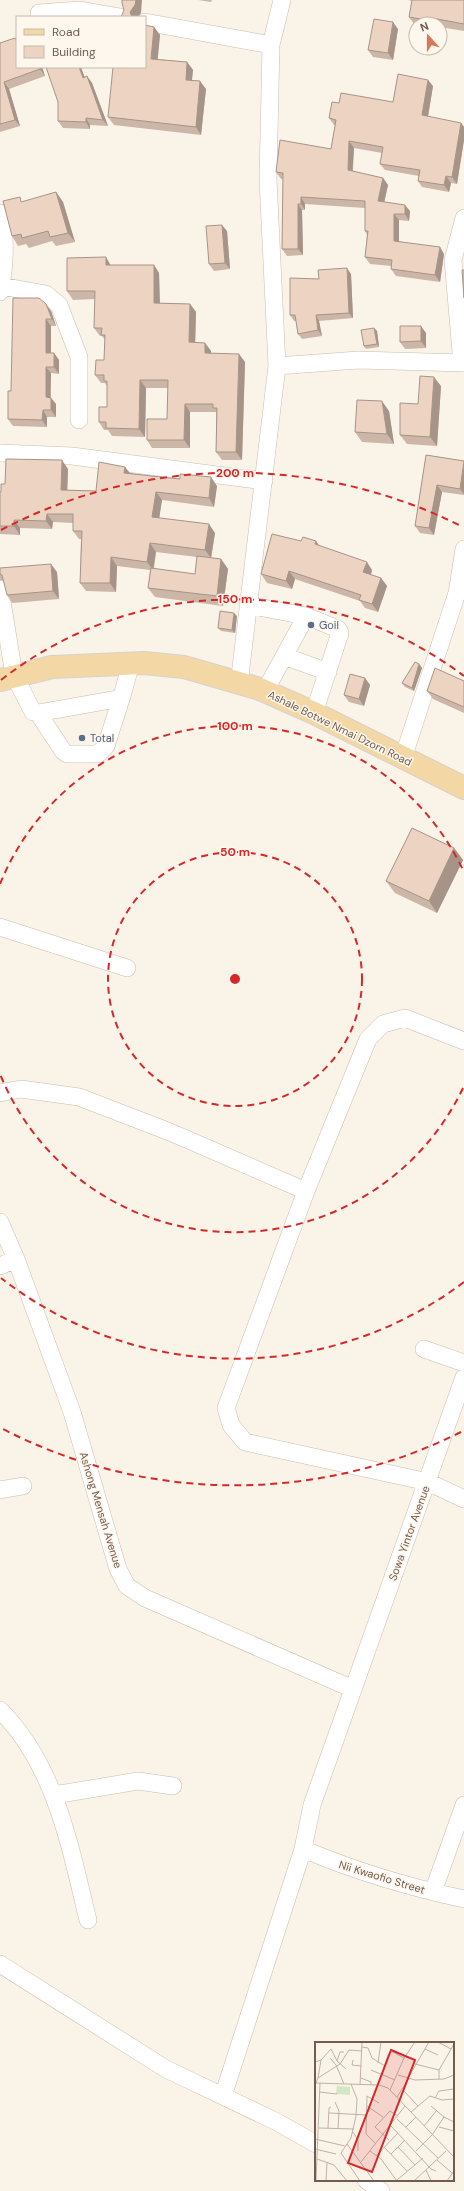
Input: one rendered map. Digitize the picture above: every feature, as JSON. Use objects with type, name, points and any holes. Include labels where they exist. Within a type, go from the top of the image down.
[{"type":"main road","name":"Ashale Botwe Nmai Dzorn Road","points":[[7,677],[52,667],[132,663],[184,667],[265,691],[314,713],[464,788]]},
{"type":"street","points":[[239,684],[277,366],[268,179],[271,45],[282,0]]},
{"type":"street","points":[[39,13],[80,10],[114,16]]},
{"type":"street","points":[[146,22],[271,45]]},
{"type":"street","points":[[0,213],[4,230],[5,245],[0,289],[46,294],[59,305],[79,357],[79,420]]},
{"type":"street","points":[[277,366],[358,360],[463,363],[454,260],[464,218]]},
{"type":"street","points":[[0,453],[72,456],[264,482]]},
{"type":"street","points":[[403,758],[460,595],[464,549]]},
{"type":"street","points":[[0,589],[7,677],[33,712],[38,713],[117,699],[122,696]]},
{"type":"street","points":[[248,605],[306,616],[338,629],[340,633],[314,713]]},
{"type":"street","points":[[265,691],[306,616]]},
{"type":"street","points":[[284,656],[328,672]]},
{"type":"street","points":[[38,713],[63,751],[67,754],[98,754],[106,746],[132,663]]},
{"type":"street","points":[[0,926],[127,968]]},
{"type":"street","points":[[464,1041],[405,1018],[383,1024],[368,1040],[306,1191],[226,1408],[231,1425],[245,1442],[428,1482],[464,1499]]},
{"type":"street","points":[[0,1092],[21,1089],[79,1097],[170,1132],[306,1191]]},
{"type":"street","name":"Ashong Mensah Avenue","points":[[0,1222],[16,1259],[72,1412],[118,1569],[127,1586],[145,1598],[353,1689]]},
{"type":"street","points":[[0,1266],[16,1259]]},
{"type":"street","points":[[424,1349],[464,1363]]},
{"type":"street","name":"Sowa Yintor Avenue","points":[[222,2096],[303,1848],[312,1805],[428,1482],[464,1377]]},
{"type":"street","points":[[0,1490],[23,1486]]},
{"type":"street","points":[[0,1710],[28,1744],[54,1795],[65,1829],[88,1920]]},
{"type":"street","points":[[54,1795],[138,1781],[173,1786]]},
{"type":"street","points":[[433,1892],[464,1806]]},
{"type":"street","name":"Nii Kwaofio Street","points":[[303,1848],[368,1874],[464,1899]]},
{"type":"street","points":[[0,1964],[125,2045],[166,2069],[275,2121],[315,2143]]},
{"type":"street","points":[[367,2181],[381,2191]]},
{"type":"building","points":[[122,0],[136,0],[135,5],[130,12],[132,16],[121,16],[124,10]]},
{"type":"building","points":[[412,0],[464,0],[464,24],[448,21],[448,16],[409,16]]},
{"type":"building","points":[[374,19],[393,22],[388,53],[368,50]]},
{"type":"building","points":[[146,25],[154,27],[151,59],[187,62],[186,80],[200,81],[196,127],[108,117],[113,68],[146,68]]},
{"type":"building","points":[[15,38],[16,68],[40,69],[4,82],[15,120],[0,124],[0,43]]},
{"type":"building","points":[[46,68],[79,68],[83,78],[87,76],[103,120],[86,118],[86,122],[58,121],[58,102]]},
{"type":"building","points":[[398,74],[428,80],[422,115],[461,123],[452,177],[446,176],[444,185],[418,181],[420,170],[380,164],[383,147],[349,141],[348,170],[383,178],[378,201],[405,205],[405,214],[394,214],[394,241],[440,247],[435,275],[391,269],[392,260],[365,257],[368,231],[365,231],[365,201],[301,197],[301,204],[298,204],[298,249],[282,249],[283,173],[276,172],[280,140],[331,149],[336,120],[329,118],[332,102],[339,103],[341,93],[393,102]]},
{"type":"building","points":[[56,192],[68,233],[50,237],[48,231],[22,238],[21,234],[12,236],[3,201],[20,197],[21,202]]},
{"type":"building","points":[[222,225],[225,263],[209,264],[206,226]]},
{"type":"building","points":[[106,257],[106,265],[154,265],[154,303],[190,304],[189,342],[205,343],[205,353],[239,354],[236,452],[216,452],[217,408],[213,408],[213,404],[185,404],[184,440],[147,440],[147,419],[167,419],[168,380],[140,380],[139,429],[106,428],[106,422],[99,422],[99,407],[107,407],[107,381],[104,381],[104,375],[95,375],[96,360],[104,360],[105,335],[101,335],[102,328],[94,328],[95,291],[67,291],[67,258]]},
{"type":"building","points":[[347,268],[349,313],[316,315],[318,330],[298,334],[295,315],[290,315],[290,278],[319,279],[318,270]]},
{"type":"building","points":[[462,270],[464,270],[464,298]]},
{"type":"building","points":[[13,298],[39,298],[46,304],[52,319],[46,319],[46,353],[54,353],[54,367],[46,367],[46,397],[51,398],[51,410],[43,410],[42,420],[8,419],[8,391],[11,391]]},
{"type":"building","points":[[400,326],[421,326],[421,341],[400,342]]},
{"type":"building","points":[[374,328],[377,344],[364,346],[361,330]]},
{"type":"building","points":[[420,376],[434,377],[430,437],[400,435],[400,403],[418,404]]},
{"type":"building","points":[[357,400],[382,401],[387,434],[355,432]]},
{"type":"building","points":[[426,455],[464,461],[460,489],[437,485],[429,528],[415,526]]},
{"type":"building","points":[[6,459],[62,460],[61,490],[96,491],[99,462],[125,467],[124,473],[180,479],[180,474],[211,477],[209,498],[156,492],[152,517],[209,524],[205,550],[150,543],[147,562],[111,557],[110,583],[80,583],[82,531],[73,531],[73,514],[47,514],[46,521],[14,520],[14,526],[0,526],[0,492],[1,484],[5,484]]},
{"type":"building","points":[[272,534],[301,541],[303,537],[316,541],[315,544],[367,562],[363,572],[381,578],[372,604],[359,600],[361,595],[289,571],[286,581],[261,574]]},
{"type":"building","points":[[197,556],[221,559],[217,596],[148,588],[151,568],[195,574]]},
{"type":"building","points":[[51,564],[53,591],[7,595],[2,575],[0,574],[0,568]]},
{"type":"building","points":[[220,611],[234,613],[232,630],[218,628]]},
{"type":"building","points":[[415,662],[419,664],[412,688],[402,683]]},
{"type":"building","points":[[435,668],[464,681],[464,707],[427,691]]},
{"type":"building","points":[[350,674],[365,678],[359,699],[344,695]]},
{"type":"building","points":[[412,828],[454,848],[429,901],[386,881]]},
{"type":"place","name":"Goil","points":[[311,625]]},
{"type":"place","name":"Total","points":[[82,738]]}]
